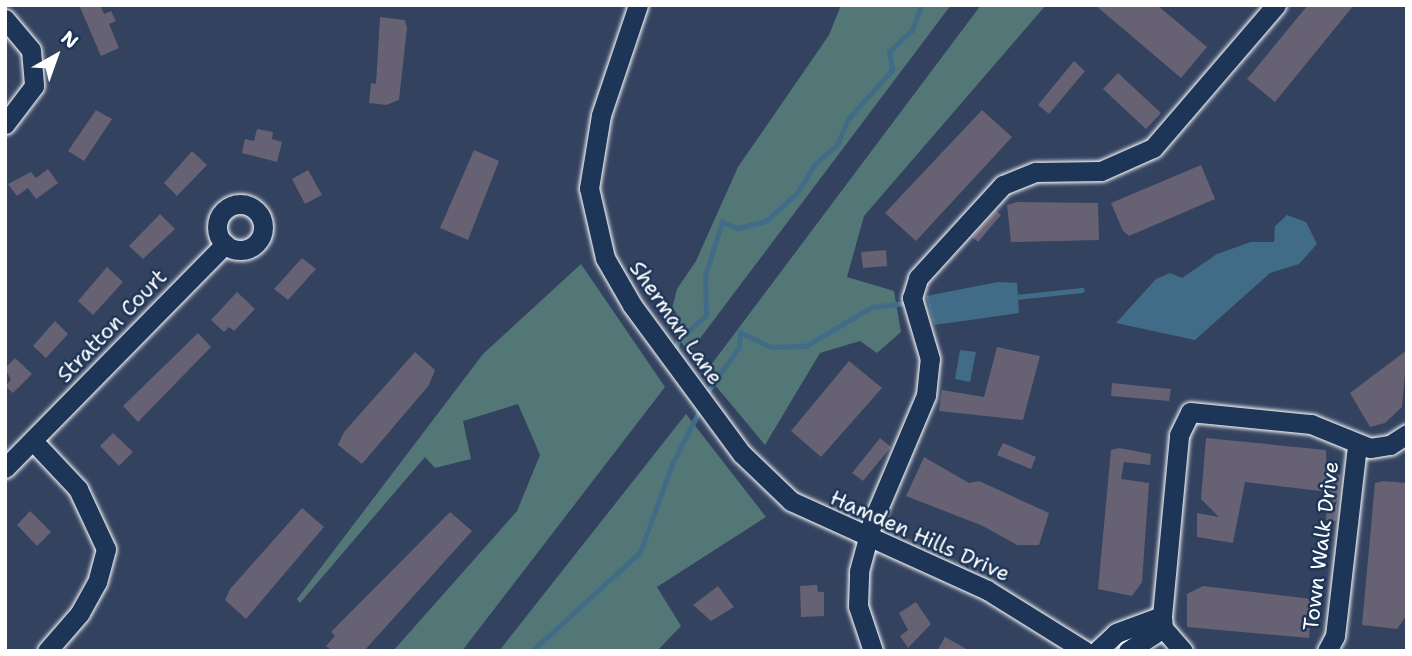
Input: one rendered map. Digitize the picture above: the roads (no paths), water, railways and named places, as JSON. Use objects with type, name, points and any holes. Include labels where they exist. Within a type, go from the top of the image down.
[{"type":"street","name":"Sherman Lane","points":[[638,5],[601,115],[589,179],[598,239],[632,305],[743,454]]},
{"type":"street","points":[[873,651],[857,597],[866,538],[926,395],[930,359],[912,298],[924,269],[1003,185],[1036,172],[1111,169],[1153,148],[1276,5]]},
{"type":"street","points":[[5,19],[31,50],[34,86],[5,124]]},
{"type":"street","name":"Stratton Court","points":[[5,468],[225,244]]},
{"type":"street","name":"Town Walk Drive","points":[[1163,622],[1179,435],[1190,412],[1311,424],[1357,445],[1380,447],[1407,434]]},
{"type":"street","points":[[33,441],[78,489],[106,549],[97,582],[80,612],[47,651]]},
{"type":"street","name":"Town Walk Drive","points":[[1327,651],[1335,636],[1357,445]]},
{"type":"street","name":"Hamden Hills Drive","points":[[743,454],[792,501],[866,538],[987,590],[1085,651]]},
{"type":"street","points":[[1097,651],[1116,633],[1163,622]]},
{"type":"street","points":[[1128,651],[1163,622]]},
{"type":"street","points":[[1163,622],[1183,651]]},
{"type":"water","points":[[1287,215],[1306,222],[1317,244],[1299,264],[1270,273],[1195,340],[1116,323],[1156,279],[1170,273],[1182,278],[1217,254],[1251,242],[1274,242],[1275,226]]},
{"type":"water","points":[[998,282],[1017,283],[1019,313],[934,325],[926,296]]},
{"type":"water","points":[[960,350],[976,352],[970,382],[955,379]]},
{"type":"waterway","points":[[675,352],[678,340],[706,316],[705,276],[722,222],[738,228],[766,221],[797,193],[815,164],[837,145],[848,119],[892,70],[889,52],[912,30],[921,5]]},
{"type":"waterway","points":[[1016,297],[1082,290]]},
{"type":"waterway","points":[[706,394],[739,347],[740,332],[771,347],[806,346],[872,307],[903,303]]},
{"type":"waterway","points":[[532,651],[640,552],[673,462],[701,408]]}]
